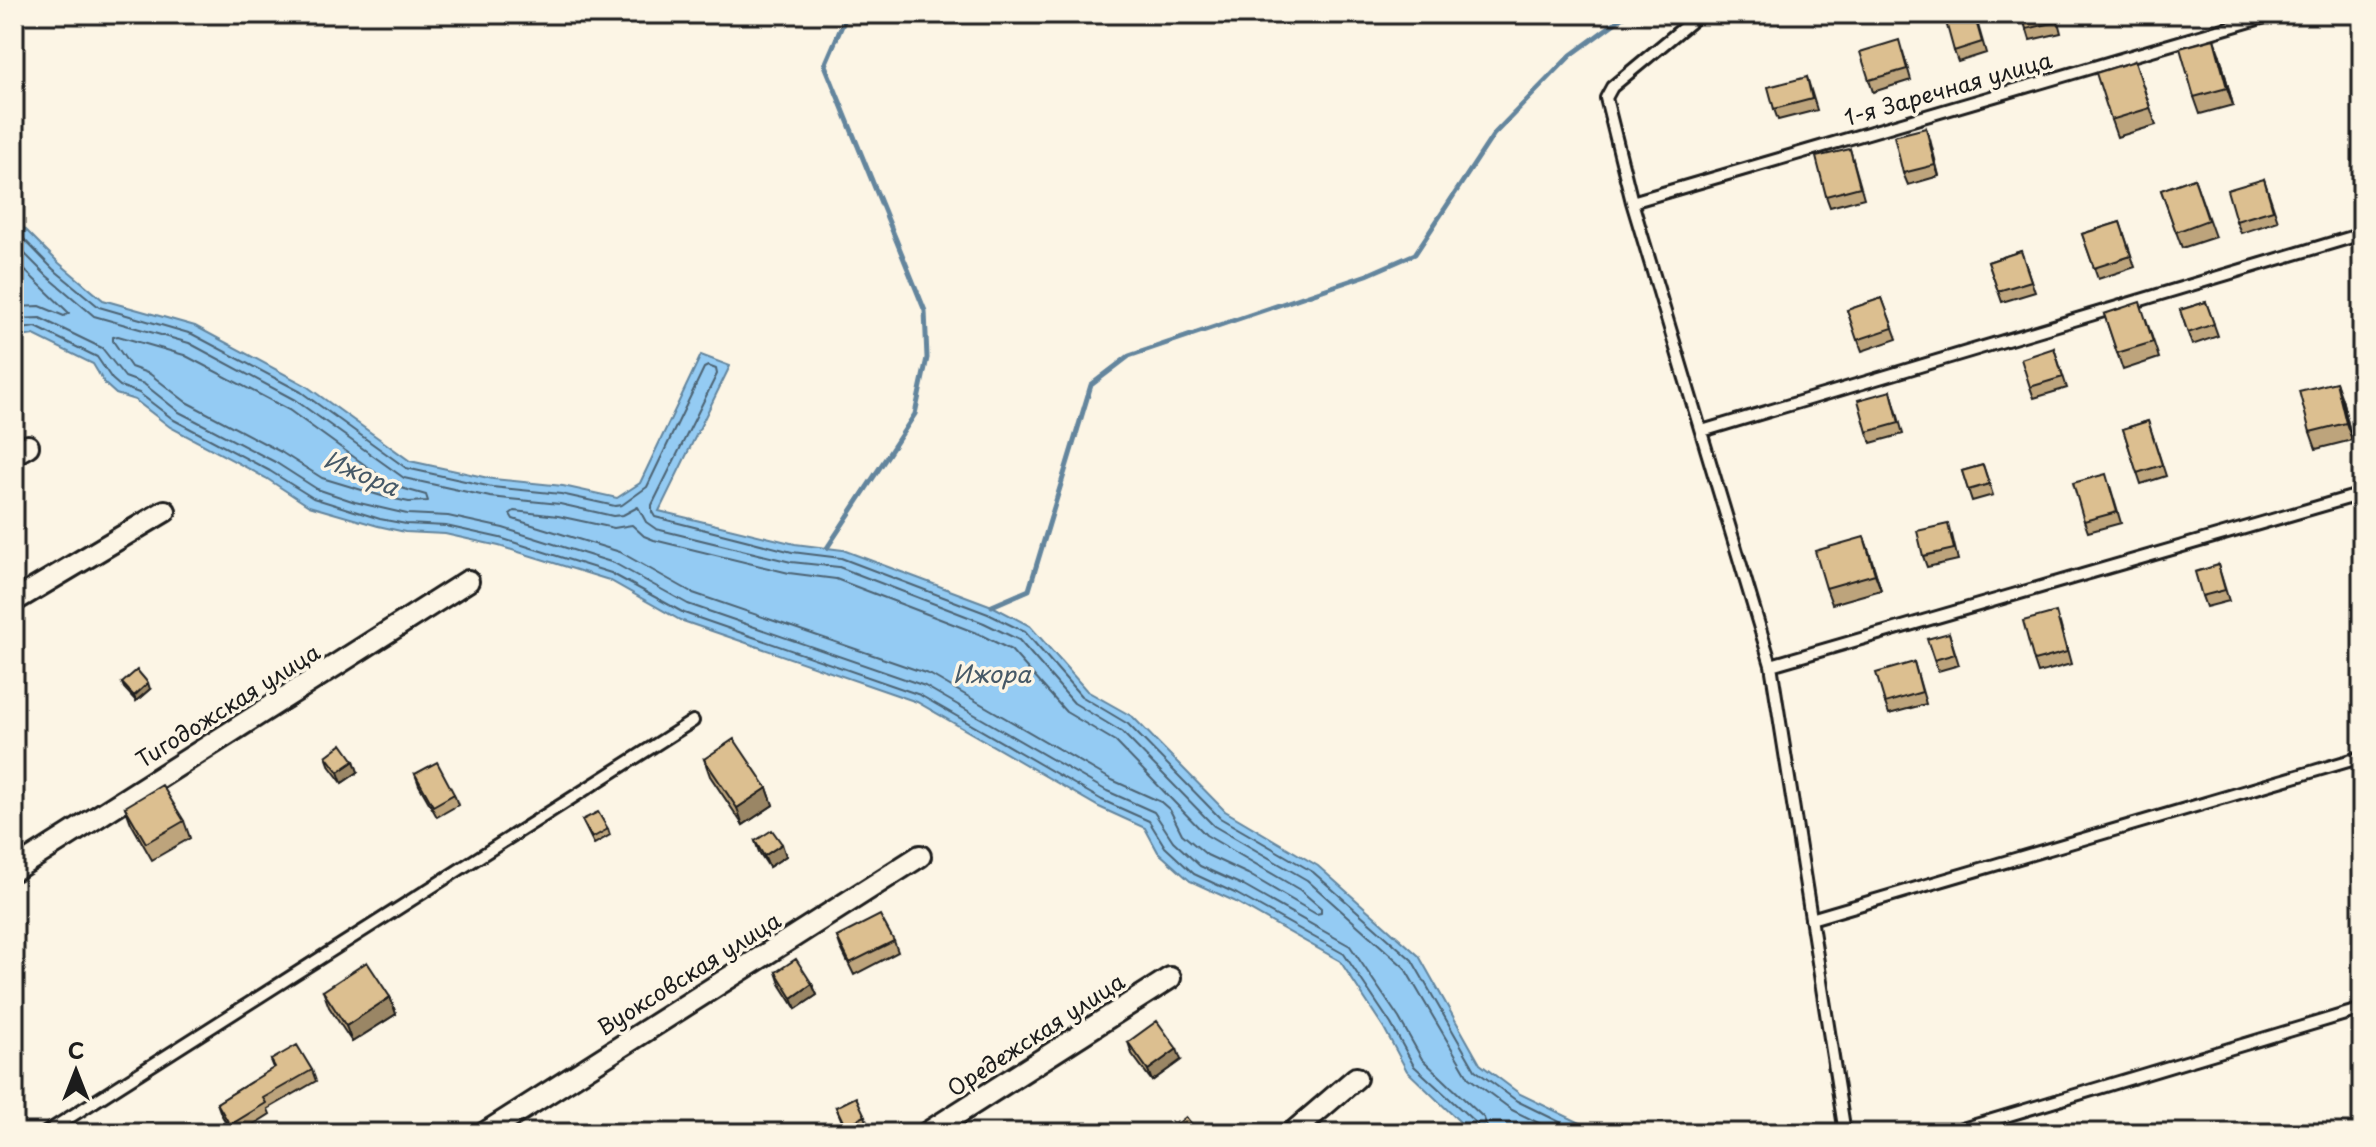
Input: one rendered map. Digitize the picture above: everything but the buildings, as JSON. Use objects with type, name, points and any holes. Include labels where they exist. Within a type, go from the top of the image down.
[{"type":"street","points":[[14,601],[165,511]]},
{"type":"street","name":"Тигодожская улица","points":[[14,870],[468,581]]},
{"type":"street","name":"Вуоксовская улица","points":[[485,1133],[920,856]]},
{"type":"street","name":"Оредежская улица","points":[[927,1133],[1170,978]]},
{"type":"street","points":[[1292,1133],[1356,1078]]},
{"type":"lane","points":[[1700,14],[1612,87],[1606,98],[1632,202],[1771,665],[1845,1133]]},
{"type":"lane","name":"1-я Заречная улица","points":[[1632,202],[2275,14]]},
{"type":"lane","points":[[1702,431],[2362,234]]},
{"type":"lane","points":[[1771,665],[2362,494]]},
{"type":"lane","points":[[45,1133],[693,721]]},
{"type":"lane","points":[[1811,919],[2362,757]]},
{"type":"lane","points":[[1949,1133],[2362,1009]]},
{"type":"water","name":"Ижора","points":[[14,214],[59,263],[103,300],[195,326],[305,385],[410,461],[493,479],[563,486],[617,498],[640,483],[701,355],[730,366],[659,511],[795,544],[843,550],[992,606],[1030,626],[1087,691],[1133,717],[1225,811],[1318,866],[1419,956],[1480,1064],[1520,1094],[1601,1133],[1476,1133],[1461,1123],[1407,1071],[1384,1028],[1340,961],[1234,901],[1190,881],[1158,852],[1145,828],[1099,807],[917,702],[680,620],[609,580],[499,546],[445,534],[405,532],[309,506],[266,478],[170,427],[135,400],[116,394],[105,384],[93,364],[34,335],[14,338]]},
{"type":"waterway","points":[[827,548],[915,414],[927,358],[925,311],[825,65],[847,14]]},
{"type":"waterway","points":[[992,606],[1029,590],[1091,385],[1129,356],[1367,275],[1415,254],[1494,134],[1571,55],[1627,14]]}]
